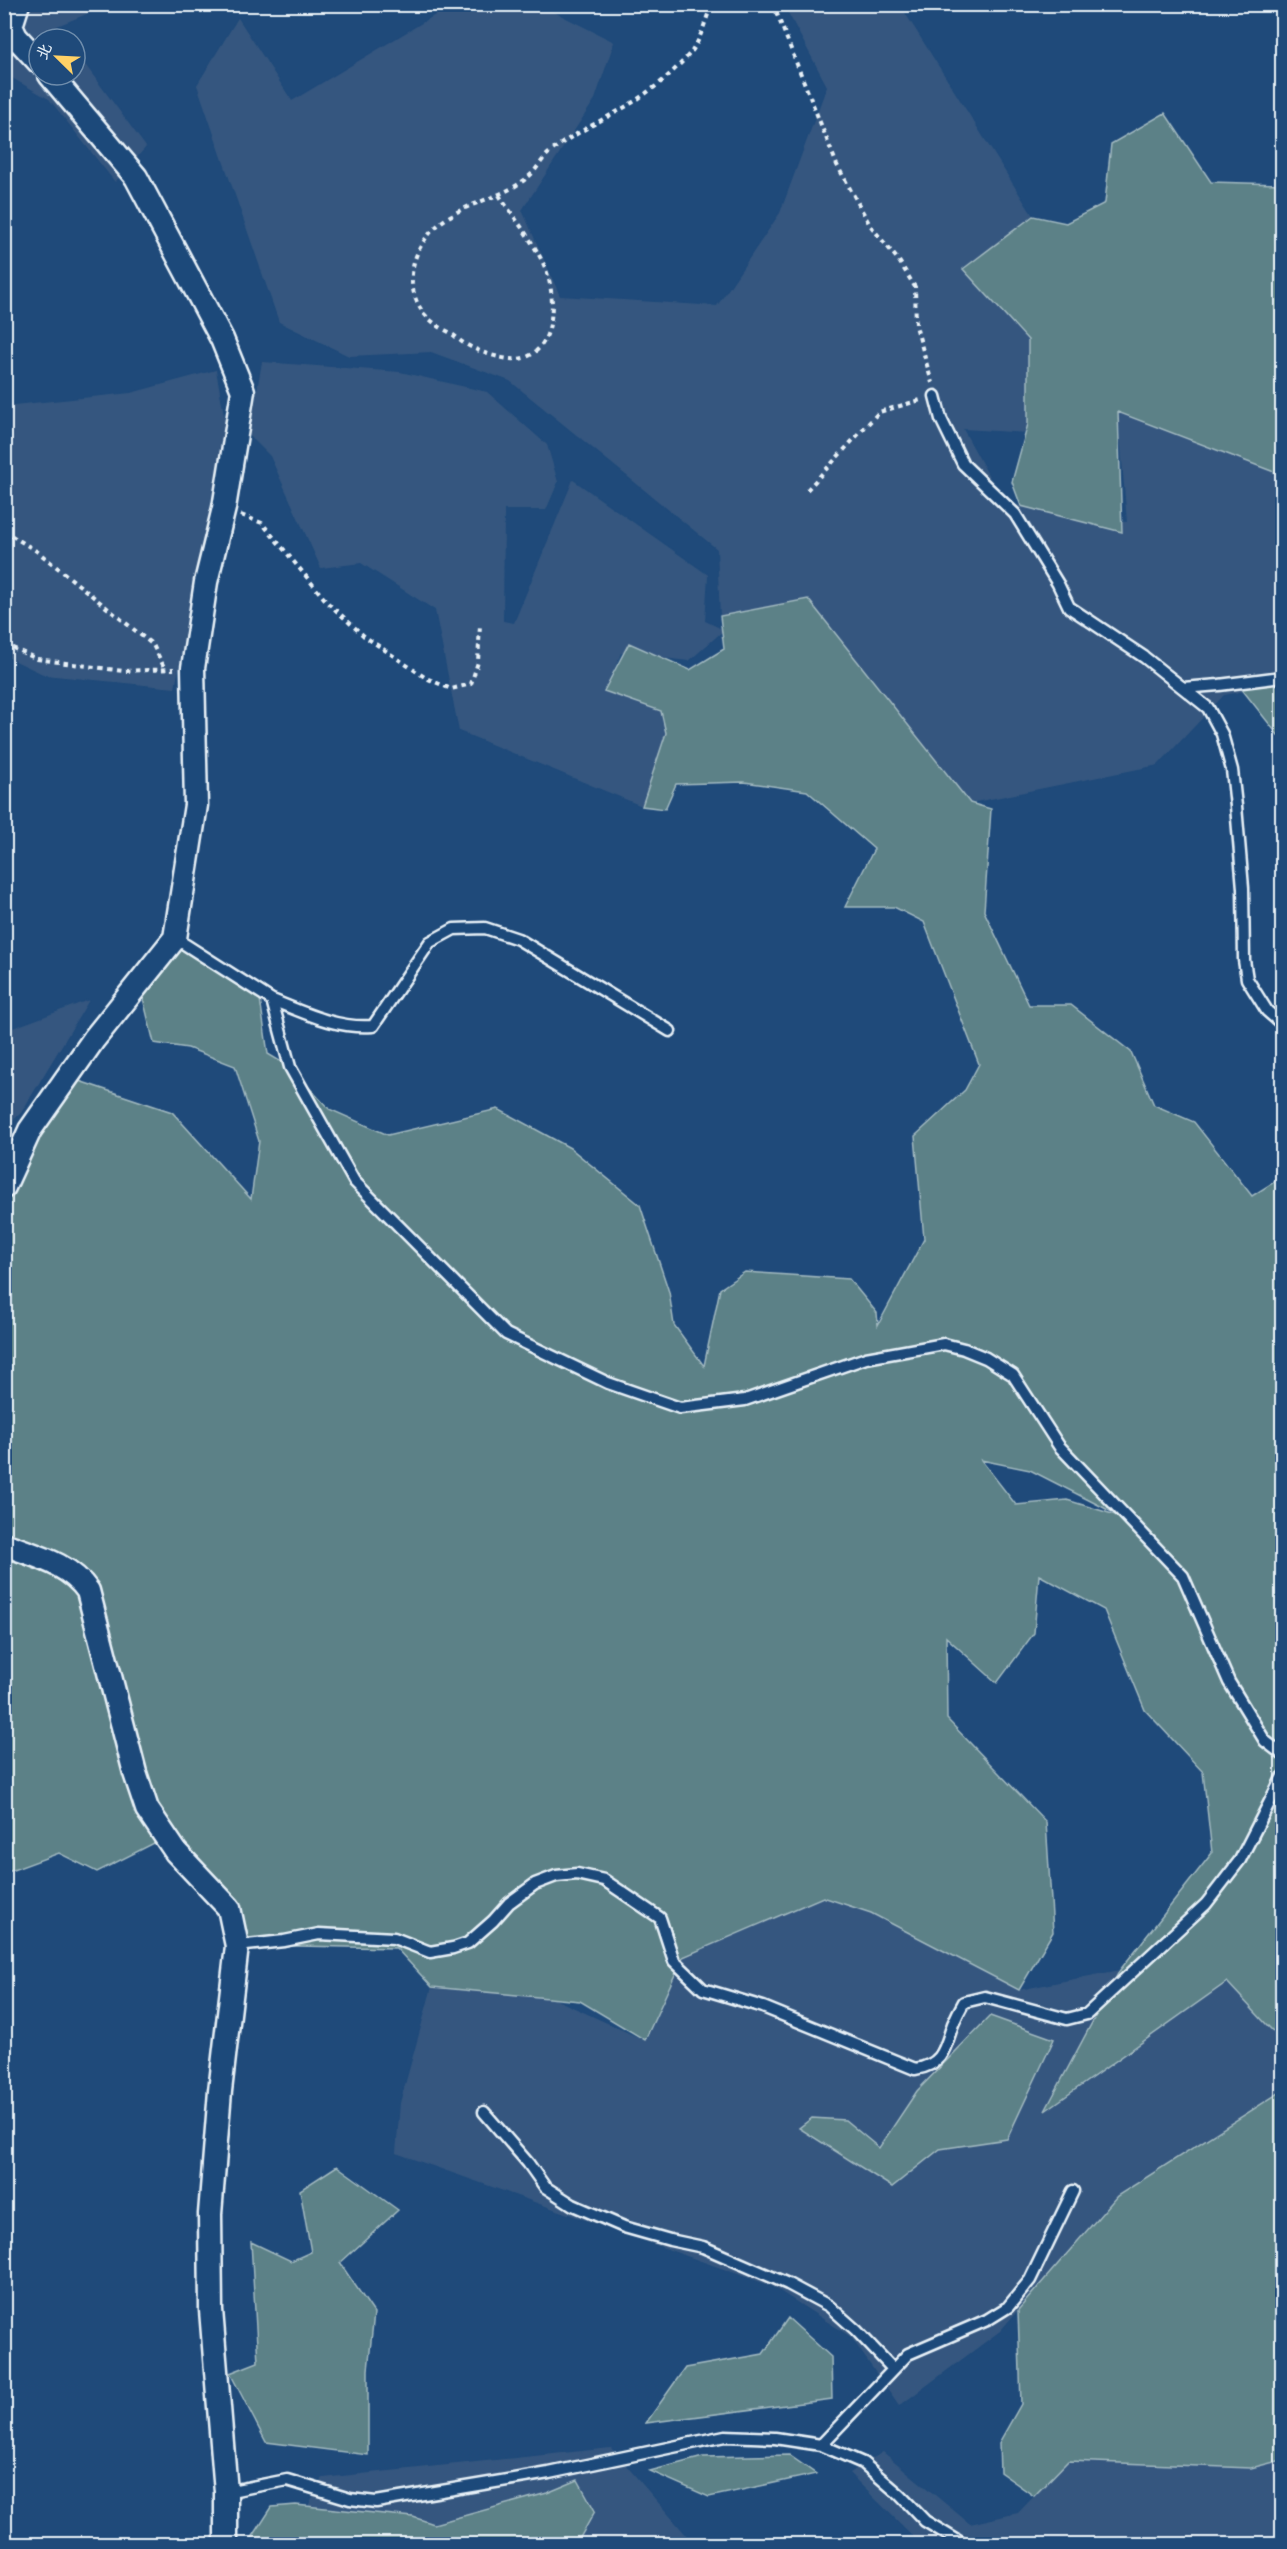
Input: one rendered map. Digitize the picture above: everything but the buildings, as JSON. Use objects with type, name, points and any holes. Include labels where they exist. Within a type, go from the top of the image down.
[{"type":"street","points":[[18,4],[11,26],[10,45],[27,55]]},
{"type":"street","points":[[4,1187],[30,1130],[94,1039],[175,938],[196,805],[193,668],[206,582],[224,508],[243,391],[222,339],[135,177],[60,87]]},
{"type":"street","points":[[4,1544],[56,1564],[80,1579],[88,1591],[135,1773],[147,1809],[176,1852],[230,1908],[237,1946],[220,2091],[210,2214],[211,2310],[226,2492],[226,2544]]},
{"type":"lane","points":[[935,396],[941,419],[963,464],[1015,514],[1058,584],[1069,607],[1144,657],[1208,708],[1222,734],[1232,770],[1243,888],[1244,960],[1247,979],[1267,1011],[1282,1024]]},
{"type":"lane","points":[[1183,688],[1219,686],[1282,677]]},
{"type":"lane","points":[[175,938],[272,1000],[322,1020],[352,1028],[373,1026],[430,942],[454,929],[485,928],[519,939],[670,1031]]},
{"type":"lane","points":[[272,1000],[290,1067],[354,1181],[506,1334],[608,1383],[680,1408],[745,1400],[866,1358],[944,1344],[986,1358],[1013,1375],[1059,1446],[1183,1576],[1229,1682],[1264,1741],[1282,1754]]},
{"type":"lane","points":[[237,1946],[284,1941],[318,1934],[393,1938],[430,1952],[453,1948],[468,1943],[494,1921],[509,1903],[535,1884],[556,1876],[577,1874],[604,1880],[660,1918],[674,1961],[703,1989],[763,2007],[915,2069],[926,2067],[946,2050],[953,2023],[964,2002],[985,1997],[1067,2019],[1088,2014],[1206,1904],[1240,1860],[1282,1778]]},
{"type":"lane","points":[[484,2112],[528,2163],[545,2187],[573,2205],[624,2227],[703,2247],[788,2284],[829,2306],[856,2330],[893,2369]]},
{"type":"lane","points":[[821,2445],[893,2369],[918,2348],[987,2320],[1008,2307],[1030,2280],[1073,2191]]},
{"type":"lane","points":[[226,2492],[287,2480],[350,2499],[376,2502],[549,2473],[725,2436],[775,2438],[821,2445],[863,2463],[900,2495],[925,2521],[963,2544]]},
{"type":"path","points":[[499,195],[537,252],[548,275],[554,303],[552,324],[544,342],[522,359],[491,355],[464,343],[452,333],[430,322],[418,305],[413,290],[413,262],[419,248],[447,218],[499,195],[528,177],[548,154],[597,121],[649,91],[693,50],[712,4]]},
{"type":"path","points":[[773,4],[837,165],[870,225],[899,261],[915,287],[916,326],[935,396],[879,412],[807,490]]},
{"type":"path","points":[[224,508],[262,524],[328,603],[364,636],[426,678],[451,689],[471,684],[478,662],[480,625]]},
{"type":"path","points":[[4,531],[38,552],[153,645],[165,669]]},
{"type":"path","points":[[4,644],[37,659],[123,670],[193,668]]},
{"type":"shaded area","points":[[5,5],[109,5],[58,27],[27,27],[27,86],[5,74]]},
{"type":"shaded area","points":[[784,5],[900,5],[1033,216],[963,269],[1028,340],[1028,433],[963,429],[1003,502],[1060,515],[1127,522],[1118,411],[1282,475],[1282,684],[1224,695],[1158,765],[970,803],[808,599],[720,616],[717,549],[510,381],[431,352],[349,356],[279,322],[197,85],[238,18],[292,101],[437,14],[546,8],[614,42],[595,99],[522,210],[560,296],[717,306],[780,213],[827,86]]},
{"type":"shaded area","points":[[87,67],[146,147],[115,182],[49,99],[28,87],[87,87]]},
{"type":"shaded area","points":[[262,362],[400,372],[487,392],[547,445],[558,482],[546,510],[504,510],[503,621],[514,623],[573,480],[708,575],[705,621],[724,630],[689,661],[621,653],[605,691],[659,699],[666,733],[642,806],[459,731],[435,610],[361,563],[321,568],[270,456],[249,435]]},
{"type":"shaded area","points":[[216,370],[226,426],[175,688],[45,675],[5,656],[4,397],[14,405],[131,393]]},
{"type":"shaded area","points":[[89,1000],[21,1113],[5,1127],[5,1031]]},
{"type":"shaded area","points":[[823,1897],[973,1946],[1019,1990],[1120,1970],[1046,2110],[1227,1982],[1282,2041],[1282,2091],[1117,2196],[1000,2331],[899,2406],[851,2337],[772,2286],[396,2153],[400,2103],[432,1987],[546,1995],[644,2040],[683,1957]]},
{"type":"shaded area","points":[[611,2448],[694,2544],[299,2544],[309,2504],[323,2478]]},
{"type":"shaded area","points":[[883,2452],[970,2524],[1018,2513],[1068,2461],[1251,2468],[1282,2460],[1282,2544],[912,2544],[914,2537],[849,2473]]},
{"type":"green space","points":[[1165,113],[1211,182],[1282,184],[1282,475],[1118,412],[1122,532],[1021,506],[1012,482],[1028,424],[1028,340],[963,269],[1033,216],[1066,223],[1105,203],[1111,144]]},
{"type":"green space","points":[[808,599],[970,803],[991,809],[984,911],[1029,1005],[1071,1005],[1131,1052],[1154,1105],[1194,1122],[1252,1196],[1282,1177],[1282,2041],[1227,1982],[1045,2111],[1120,1970],[1212,1853],[1203,1772],[1145,1710],[1104,1610],[1039,1575],[1034,1633],[997,1683],[946,1637],[947,1719],[1046,1822],[1053,1932],[1019,1990],[871,1913],[823,1897],[683,1957],[645,2040],[580,2001],[432,1987],[396,1948],[247,1945],[166,1837],[97,1872],[59,1853],[5,1873],[4,1131],[27,1161],[67,1077],[172,1112],[251,1199],[259,1141],[235,1066],[188,1048],[154,1043],[139,982],[175,938],[259,992],[268,1054],[290,1067],[329,1109],[388,1135],[498,1109],[570,1148],[640,1205],[669,1292],[674,1325],[704,1366],[720,1289],[745,1272],[849,1279],[877,1313],[878,1325],[924,1239],[915,1136],[965,1090],[979,1064],[924,922],[894,907],[845,907],[874,849],[807,791],[744,782],[676,784],[665,809],[642,806],[666,733],[661,711],[604,691],[629,643],[690,670],[724,649],[720,616]],"holes":[[[981,1460],[1030,1470],[1122,1517],[1067,1500],[1016,1505]]]},
{"type":"green space","points":[[1282,673],[1282,740],[1237,683]]},
{"type":"green space","points":[[990,2016],[1054,2039],[1007,2139],[940,2149],[892,2187],[799,2128],[812,2118],[845,2120],[879,2148],[917,2091]]},
{"type":"green space","points":[[1282,2091],[1282,2460],[1251,2468],[1068,2461],[1034,2496],[1000,2472],[999,2443],[1021,2404],[1018,2310],[1117,2196]]},
{"type":"green space","points":[[337,2166],[398,2210],[340,2263],[374,2313],[368,2370],[368,2455],[266,2442],[230,2373],[258,2362],[251,2242],[291,2261],[311,2252],[300,2190]]},
{"type":"green space","points":[[788,2318],[831,2357],[832,2399],[646,2423],[685,2368],[763,2354]]},
{"type":"green space","points":[[789,2455],[816,2474],[709,2497],[650,2471],[703,2457]]},
{"type":"green space","points":[[578,2480],[595,2511],[577,2543],[250,2544],[272,2507],[296,2505],[413,2517],[434,2524],[547,2493]]}]
